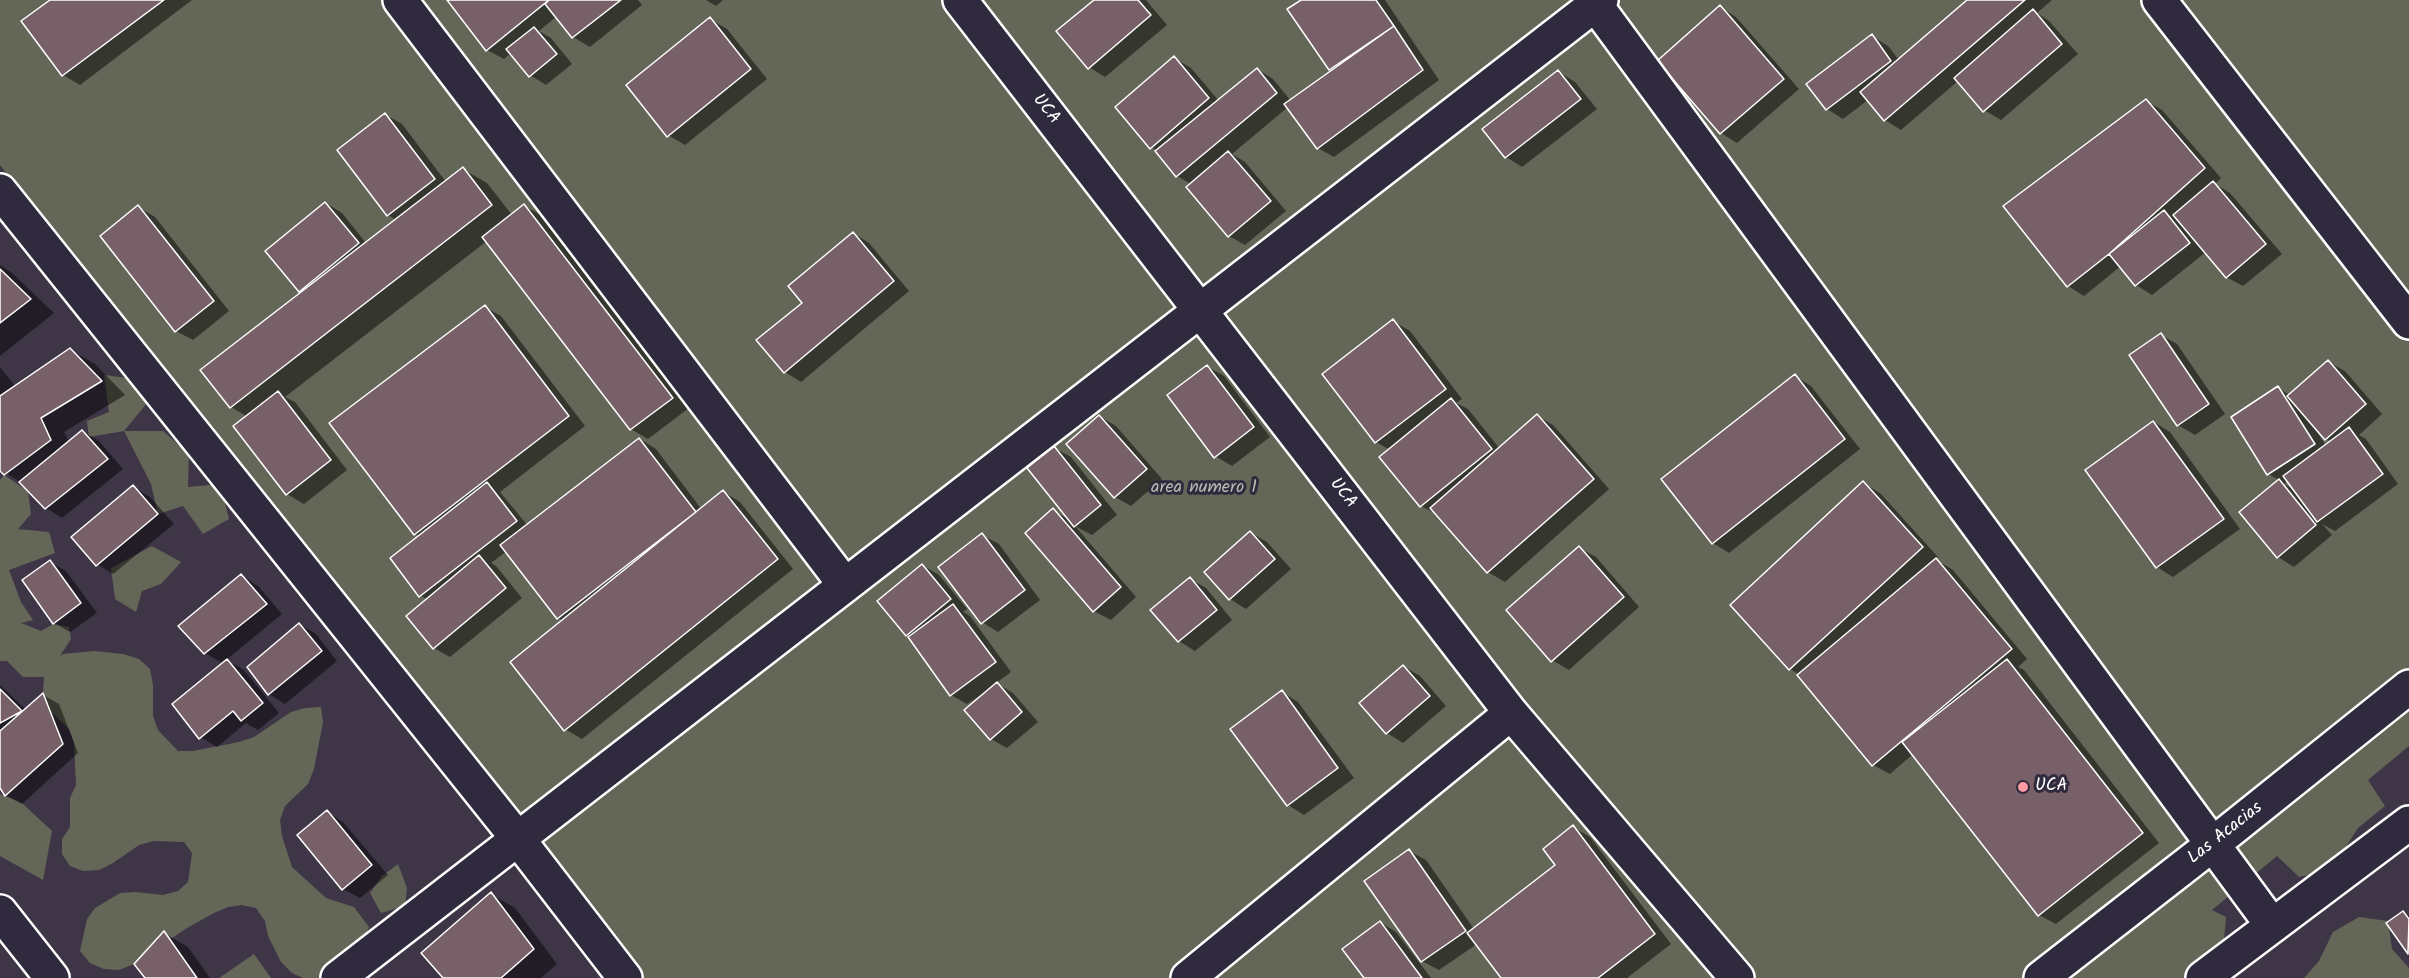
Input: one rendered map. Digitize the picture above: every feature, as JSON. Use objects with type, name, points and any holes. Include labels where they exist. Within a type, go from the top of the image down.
[{"type":"street","points":[[400,0],[845,585]]},
{"type":"street","name":"UCA","points":[[960,0],[1511,713],[1737,978]]},
{"type":"street","points":[[2159,0],[2409,322]]},
{"type":"street","points":[[338,978],[1598,2],[2272,925]]},
{"type":"street","points":[[0,191],[518,839],[625,978]]},
{"type":"street","name":"Las Acacias","points":[[2041,978],[2409,687]]},
{"type":"street","points":[[1188,978],[1511,713]]},
{"type":"street","points":[[2203,978],[2409,823]]},
{"type":"street","points":[[0,912],[52,978]]},
{"type":"green space","name":"area numero 1","points":[[0,0],[2409,0],[2409,746],[2368,780],[2385,806],[2358,828],[2331,870],[2299,877],[2277,856],[2212,910],[2226,917],[2224,940],[2217,955],[2190,978],[625,978],[0,165]]},
{"type":"green space","points":[[104,375],[128,378],[148,402],[124,431],[89,437],[87,421],[109,412]]},
{"type":"green space","points":[[124,431],[163,431],[189,454],[188,487],[220,484],[229,519],[203,534],[183,506],[158,514],[151,484]]},
{"type":"green space","points":[[4,475],[28,491],[31,514],[18,529],[49,532],[55,553],[9,570],[21,602],[33,620],[21,623],[41,631],[53,624],[69,627],[71,639],[60,656],[94,651],[123,654],[139,659],[150,669],[153,685],[153,716],[158,730],[178,751],[193,751],[239,742],[254,737],[291,712],[321,707],[323,722],[314,769],[308,784],[285,806],[280,820],[282,836],[292,867],[326,898],[354,907],[369,927],[360,955],[326,978],[303,978],[292,973],[281,962],[268,936],[265,921],[256,908],[242,905],[228,907],[214,913],[187,928],[134,964],[119,970],[104,969],[90,963],[80,951],[87,919],[95,908],[120,893],[163,895],[178,891],[188,882],[192,853],[184,842],[154,841],[139,845],[99,870],[83,871],[70,866],[62,854],[62,839],[70,827],[70,798],[76,785],[74,743],[69,729],[47,708],[43,693],[44,677],[23,677],[7,661],[0,661],[0,480]]},
{"type":"green space","points":[[152,546],[181,562],[161,584],[142,591],[136,612],[115,599],[111,568]]},
{"type":"green space","points":[[0,794],[22,803],[52,831],[43,880],[0,856]]},
{"type":"green space","points":[[398,864],[407,888],[405,906],[381,913],[370,893],[382,876]]},
{"type":"green space","points":[[2359,917],[2388,921],[2392,949],[2409,968],[2409,978],[2304,978],[2319,961],[2333,932]]},
{"type":"green space","points":[[254,954],[271,978],[219,978]]},
{"type":"building","points":[[50,0],[164,0],[62,76],[21,21]]},
{"type":"building","points":[[447,0],[549,0],[486,51]]},
{"type":"building","points":[[549,0],[621,0],[572,38],[545,4]]},
{"type":"building","points":[[1094,0],[1138,0],[1151,15],[1088,69],[1056,31]]},
{"type":"building","points":[[1301,0],[1376,0],[1394,26],[1329,70],[1287,9]]},
{"type":"building","points":[[1967,0],[2025,0],[1884,121],[1860,92]]},
{"type":"building","points":[[1720,5],[1784,79],[1720,134],[1657,61]]},
{"type":"building","points":[[2033,9],[2062,44],[1983,112],[1954,78]]},
{"type":"building","points":[[710,17],[751,69],[667,137],[626,85]]},
{"type":"building","points":[[1394,26],[1423,70],[1317,149],[1284,104]]},
{"type":"building","points":[[534,27],[557,54],[529,77],[506,49]]},
{"type":"building","points":[[1872,34],[1891,61],[1826,110],[1806,84]]},
{"type":"building","points":[[1174,56],[1209,98],[1150,149],[1115,107]]},
{"type":"building","points":[[1257,68],[1277,93],[1176,177],[1155,151]]},
{"type":"building","points":[[1558,70],[1581,99],[1505,158],[1482,129]]},
{"type":"building","points":[[2146,99],[2205,168],[2109,254],[2067,287],[2003,206]]},
{"type":"building","points":[[385,113],[435,179],[387,216],[337,150]]},
{"type":"building","points":[[1228,151],[1271,201],[1228,237],[1186,187]]},
{"type":"building","points":[[463,167],[492,205],[230,408],[200,370]]},
{"type":"building","points":[[2213,181],[2266,244],[2226,278],[2173,215]]},
{"type":"building","points":[[325,202],[359,243],[299,292],[265,251]]},
{"type":"building","points":[[524,204],[673,398],[630,430],[482,237]]},
{"type":"building","points":[[138,205],[214,301],[175,332],[100,236]]},
{"type":"building","points":[[2164,210],[2190,243],[2135,286],[2109,254]]},
{"type":"building","points":[[853,232],[894,281],[784,373],[756,340],[802,303],[788,286]]},
{"type":"building","points":[[0,269],[31,299],[0,323]]},
{"type":"building","points":[[485,305],[569,416],[414,535],[329,423]]},
{"type":"building","points":[[1393,319],[1446,389],[1375,443],[1322,374]]},
{"type":"building","points":[[2161,333],[2209,404],[2177,426],[2129,355]]},
{"type":"building","points":[[70,348],[102,381],[41,418],[51,440],[4,475],[0,471],[0,396]]},
{"type":"building","points":[[2328,360],[2366,404],[2325,440],[2287,396]]},
{"type":"building","points":[[1207,365],[1254,427],[1214,458],[1167,395]]},
{"type":"building","points":[[1795,374],[1845,439],[1712,544],[1661,479]]},
{"type":"building","points":[[2278,386],[2315,444],[2267,475],[2231,417]]},
{"type":"building","points":[[278,391],[331,460],[286,495],[233,426]]},
{"type":"building","points":[[1451,398],[1492,449],[1420,507],[1379,457]]},
{"type":"building","points":[[1537,414],[1594,479],[1487,573],[1430,508]]},
{"type":"building","points":[[1099,415],[1147,469],[1114,498],[1066,444]]},
{"type":"building","points":[[2153,421],[2224,519],[2156,568],[2085,470]]},
{"type":"building","points":[[2349,427],[2383,474],[2317,522],[2283,476]]},
{"type":"building","points":[[82,430],[108,459],[45,509],[19,482]]},
{"type":"building","points":[[639,438],[696,512],[557,619],[500,545]]},
{"type":"building","points":[[1054,446],[1101,505],[1074,527],[1027,468]]},
{"type":"building","points":[[2279,479],[2316,525],[2277,558],[2239,512]]},
{"type":"building","points":[[1863,481],[1923,547],[1789,670],[1730,605]]},
{"type":"building","points":[[487,482],[517,521],[419,597],[390,558]]},
{"type":"building","points":[[133,485],[158,514],[96,566],[71,537]]},
{"type":"building","points":[[723,490],[778,559],[564,731],[510,662]]},
{"type":"building","points":[[1053,508],[1121,587],[1093,612],[1025,533]]},
{"type":"building","points":[[1250,531],[1275,559],[1229,600],[1204,572]]},
{"type":"building","points":[[982,533],[1025,590],[981,624],[938,567]]},
{"type":"building","points":[[1579,546],[1624,597],[1551,662],[1506,610]]},
{"type":"building","points":[[479,555],[506,588],[433,649],[406,616]]},
{"type":"building","points":[[1936,558],[2012,649],[1872,766],[1797,675]]},
{"type":"building","points":[[50,560],[81,603],[53,624],[22,580]]},
{"type":"building","points":[[922,564],[951,599],[906,636],[877,601]]},
{"type":"building","points":[[241,574],[267,604],[204,654],[178,626]]},
{"type":"building","points":[[1190,577],[1217,610],[1178,642],[1150,610]]},
{"type":"building","points":[[953,604],[996,662],[950,696],[908,637]]},
{"type":"building","points":[[299,623],[322,651],[268,695],[247,667]]},
{"type":"building","points":[[227,659],[263,703],[241,721],[233,711],[199,739],[172,704]]},
{"type":"building","name":"UCA","points":[[2007,659],[2143,833],[2038,916],[1902,742]]},
{"type":"building","points":[[1403,665],[1430,696],[1386,734],[1359,703]]},
{"type":"building","points":[[997,682],[1022,712],[990,740],[964,710]]},
{"type":"building","points":[[0,689],[22,711],[0,723]]},
{"type":"building","points":[[1282,690],[1338,768],[1287,806],[1230,729]]},
{"type":"building","points":[[43,693],[63,744],[5,796],[0,788],[0,731]]},
{"type":"building","points":[[327,810],[372,865],[342,890],[297,835]]},
{"type":"building","points":[[1573,825],[1655,934],[1598,978],[1501,978],[1467,933],[1555,865],[1543,849]]},
{"type":"building","points":[[1409,849],[1466,931],[1421,962],[1364,881]]},
{"type":"building","points":[[491,892],[534,949],[501,978],[443,978],[421,953]]},
{"type":"building","points":[[2403,911],[2409,919],[2408,954],[2386,923]]},
{"type":"building","points":[[1380,921],[1422,978],[1364,978],[1342,949]]},
{"type":"building","points":[[164,931],[197,978],[145,978],[134,964]]},
{"type":"place","name":"UCA","points":[[2023,787]]}]
